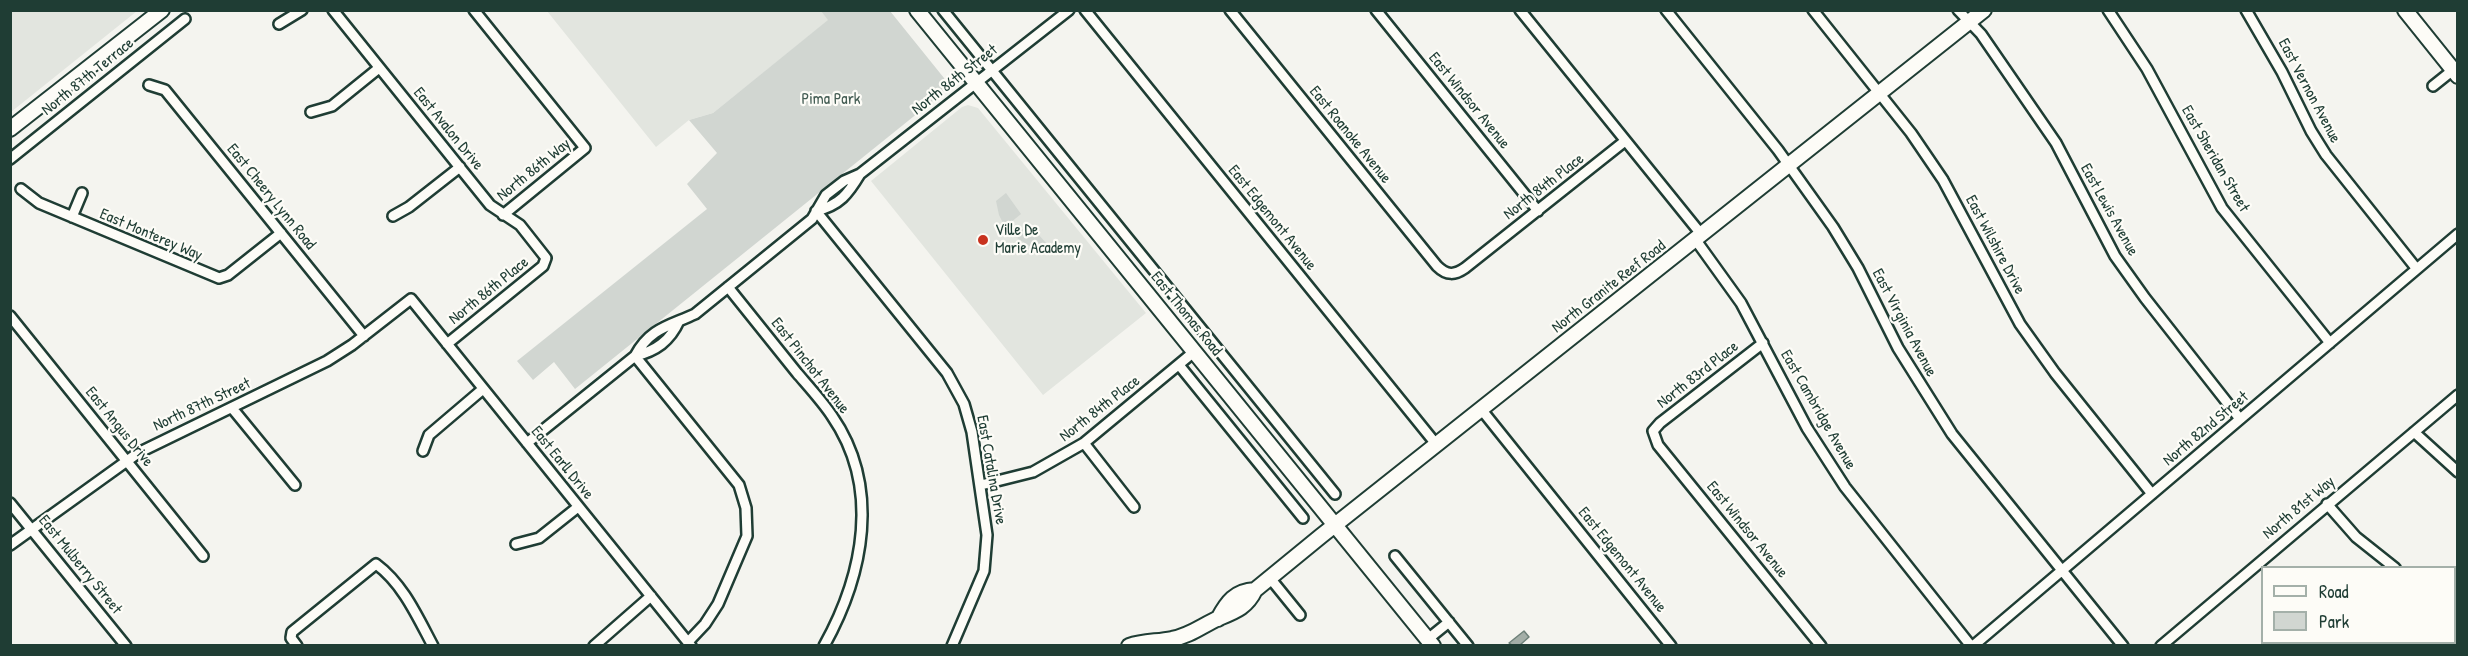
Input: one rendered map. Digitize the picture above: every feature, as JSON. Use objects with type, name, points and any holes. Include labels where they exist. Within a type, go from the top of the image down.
[{"type":"street","points":[[10,129],[162,10]]},
{"type":"street","points":[[279,24],[302,10]]},
{"type":"street","name":"East Avalon Drive","points":[[333,10],[490,205],[520,225],[546,258]]},
{"type":"street","name":"North 86th Way","points":[[474,10],[585,148],[503,215]]},
{"type":"street","name":"East Thomas Road","points":[[917,10],[1431,642],[1449,622]]},
{"type":"street","name":"East Thomas Road","points":[[943,10],[1335,494]]},
{"type":"street","name":"North 86th Street","points":[[527,443],[635,356],[651,352],[673,335],[679,321],[695,314],[812,219],[826,195],[844,181],[860,174],[1069,10]]},
{"type":"street","name":"East Edgemont Avenue","points":[[1085,10],[1436,444]]},
{"type":"street","name":"East Roanoke Avenue","points":[[1230,10],[1440,270],[1450,274]]},
{"type":"street","name":"East Windsor Avenue","points":[[1376,10],[1538,211]]},
{"type":"street","name":"East Cambridge Avenue","points":[[1520,10],[1698,237],[1741,303],[1807,428],[1845,487],[1972,645]]},
{"type":"street","name":"East Virginia Avenue","points":[[1666,10],[1789,165],[1833,227],[1858,268],[1923,392],[1952,434],[2123,645]]},
{"type":"street","name":"East Wilshire Drive","points":[[1813,10],[1911,133],[1943,180],[2020,324],[2055,373],[2152,494]]},
{"type":"street","name":"East Lewis Avenue","points":[[1958,10],[1981,34],[2020,87],[2056,143],[2115,256],[2240,419]]},
{"type":"street","name":"North Granite Reef Road","points":[[1129,645],[1145,641],[1173,642],[1234,613],[1250,601],[1255,590],[1335,525],[1984,10]]},
{"type":"street","name":"East Sheridan Street","points":[[2108,10],[2147,69],[2222,208],[2330,343]]},
{"type":"street","name":"East Vernon Avenue","points":[[2246,10],[2282,72],[2316,139],[2416,268]]},
{"type":"street","points":[[2404,10],[2455,73],[2433,86]]},
{"type":"street","name":"North 87th Terrace","points":[[10,159],[185,19]]},
{"type":"street","points":[[311,112],[332,106],[380,68]]},
{"type":"street","name":"East Cheery Lynn Road","points":[[149,85],[165,90],[364,336]]},
{"type":"street","name":"North 84th Place","points":[[1450,274],[1466,268],[1625,141]]},
{"type":"street","points":[[393,216],[409,207],[459,167]]},
{"type":"street","name":"East Monterey Way","points":[[21,189],[39,203],[219,278],[228,275],[281,233]]},
{"type":"street","name":"East Monterey Way","points":[[72,217],[82,194]]},
{"type":"street","name":"East Catalina Drive","points":[[816,211],[947,373],[964,404],[972,432],[987,535],[984,571],[952,645]]},
{"type":"street","name":"North 82nd Street","points":[[1972,645],[2457,234]]},
{"type":"street","name":"North 86th Place","points":[[447,344],[543,266],[546,258]]},
{"type":"street","name":"East Pinchot Avenue","points":[[728,287],[832,415],[852,453],[863,506],[861,546],[856,574],[824,645]]},
{"type":"street","name":"North 87th Street","points":[[10,545],[126,461],[162,440],[327,361],[364,336],[411,299]]},
{"type":"street","name":"East Earll Drive","points":[[411,299],[690,644]]},
{"type":"street","name":"East Angus Drive","points":[[10,316],[203,556]]},
{"type":"street","name":"North 83rd Place","points":[[1653,431],[1660,423],[1763,343]]},
{"type":"street","name":"North 84th Place","points":[[981,485],[1033,472],[1084,443],[1195,351]]},
{"type":"street","points":[[635,356],[739,485],[746,508],[747,536],[743,546],[718,604],[690,644]]},
{"type":"street","points":[[1179,365],[1303,518]]},
{"type":"street","points":[[423,451],[429,435],[483,389]]},
{"type":"street","name":"North 81st Way","points":[[2161,645],[2457,395]]},
{"type":"street","points":[[232,408],[295,485]]},
{"type":"street","name":"East Edgemont Avenue","points":[[1481,409],[1671,645]]},
{"type":"street","name":"East Windsor Avenue","points":[[1653,431],[1658,445],[1821,645]]},
{"type":"street","points":[[2414,432],[2457,472]]},
{"type":"street","points":[[1084,443],[1134,507]]},
{"type":"street","name":"East Mulberry Street","points":[[10,503],[126,645]]},
{"type":"street","points":[[2327,504],[2356,537],[2394,566]]},
{"type":"street","points":[[516,544],[539,538],[578,507]]},
{"type":"street","points":[[1395,556],[1468,645]]},
{"type":"street","points":[[297,645],[291,638],[292,632],[376,564],[392,578],[412,605],[433,645]]},
{"type":"street","points":[[1270,578],[1300,615]]},
{"type":"street","points":[[594,645],[651,596]]},
{"type":"shaded area","points":[[11,10],[137,10],[137,11],[11,112]]},
{"type":"shaded area","points":[[821,10],[829,20],[713,113],[689,120],[656,147],[547,11]]},
{"type":"shaded area","points":[[968,105],[978,108],[1146,313],[1043,395],[871,181],[962,107]]},
{"type":"shaded area","points":[[1524,631],[1529,637],[1520,645],[1509,643]]},
{"type":"green space","name":"Pima Park","points":[[821,11],[890,11],[944,78],[946,86],[944,92],[575,389],[554,362],[533,380],[517,361],[707,209],[687,184],[717,153],[689,120],[713,113],[828,20]]},
{"type":"green space","points":[[1006,193],[1021,214],[1005,227],[996,201]]},
{"type":"green space","points":[[1029,224],[1046,243],[1037,251],[1014,236]]},
{"type":"place","name":"Ville De Marie Academy","points":[[983,240]]}]
